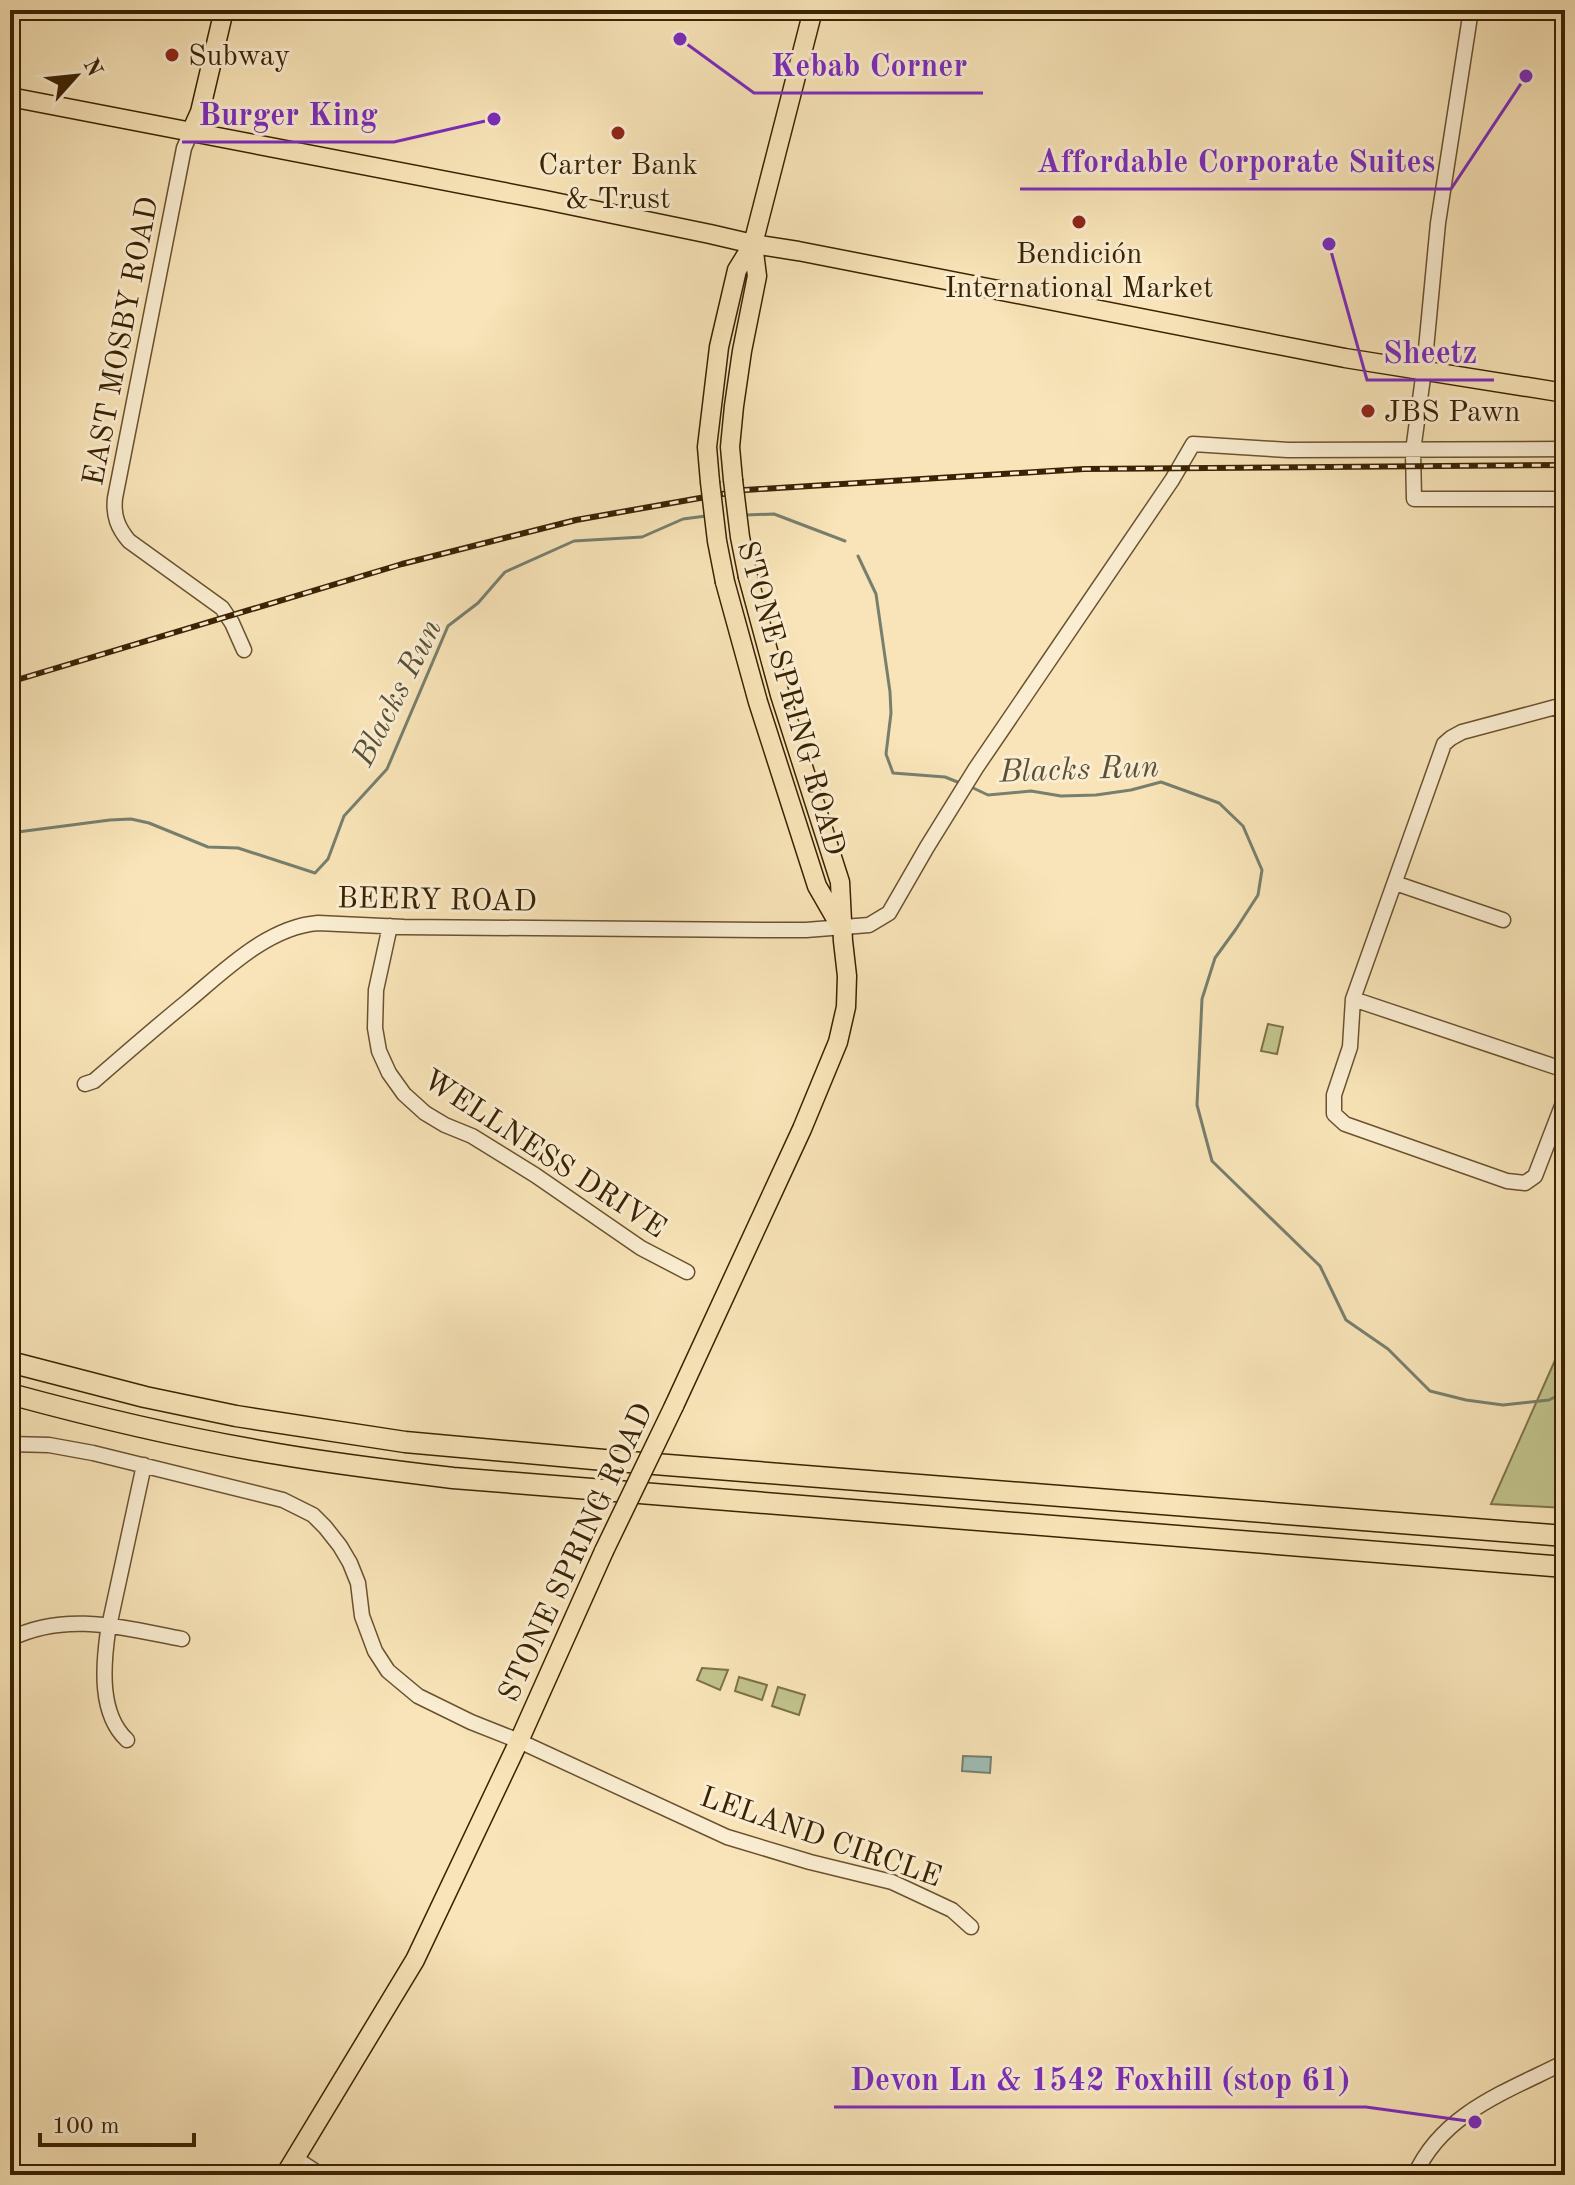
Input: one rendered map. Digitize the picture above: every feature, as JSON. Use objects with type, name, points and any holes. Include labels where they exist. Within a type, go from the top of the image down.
[{"type":"highway","points":[[10,1362],[211,1411],[405,1442],[1565,1536]]},
{"type":"highway","points":[[10,1394],[215,1443],[348,1465],[453,1478],[1565,1567]]},
{"type":"main road","points":[[191,132],[200,112],[224,10]]},
{"type":"main road","name":"STONE SPRING ROAD","points":[[813,10],[753,244],[737,270],[719,347],[707,447],[717,541],[725,582],[758,702],[817,886],[842,928]]},
{"type":"main road","points":[[10,97],[1345,358],[1565,393]]},
{"type":"main road","name":"STONE SPRING ROAD","points":[[290,2167],[415,1960],[802,1129],[838,1042],[846,1007],[847,976],[840,882],[780,695],[748,577],[733,480],[730,447],[734,406],[757,276],[753,244]]},
{"type":"street","points":[[1471,10],[1438,223],[1413,451],[1414,499],[1565,499]]},
{"type":"street","name":"EAST MOSBY ROAD","points":[[191,132],[184,148],[114,513],[129,541],[222,608],[244,650]]},
{"type":"street","points":[[842,928],[869,925],[889,913],[976,768],[1172,480],[1193,444],[1288,450],[1565,449]]},
{"type":"street","points":[[1565,785],[1564,704],[1462,732],[1445,743],[1353,999],[1350,1047],[1334,1095],[1334,1114],[1345,1124],[1507,1181],[1525,1183],[1535,1176],[1565,1098]]},
{"type":"street","points":[[1395,883],[1503,920]]},
{"type":"street","name":"BEERY ROAD","points":[[85,1084],[94,1081],[221,974],[274,937],[312,923],[727,930],[842,928]]},
{"type":"street","name":"WELLNESS DRIVE","points":[[390,926],[376,990],[375,1028],[379,1051],[389,1073],[404,1094],[425,1113],[472,1136],[641,1248],[687,1272]]},
{"type":"street","points":[[1353,999],[1565,1070]]},
{"type":"street","name":"LELAND CIRCLE","points":[[10,1444],[70,1448],[144,1465],[283,1500],[313,1515],[350,1563],[358,1583],[368,1638],[388,1671],[418,1696],[727,1837],[892,1882],[952,1910],[971,1927]]},
{"type":"street","points":[[127,1740],[114,1723],[106,1691],[105,1659],[144,1465]]},
{"type":"street","points":[[10,1639],[31,1629],[80,1622],[182,1639]]},
{"type":"street","points":[[1415,2175],[1433,2144],[1458,2119],[1565,2062]]},
{"type":"street","points":[[290,2167],[321,2175]]},
{"type":"green space","points":[[1268,1024],[1283,1027],[1277,1054],[1261,1051]]},
{"type":"green space","points":[[1565,1336],[1565,1508],[1491,1504],[1560,1349]]},
{"type":"green space","points":[[702,1668],[728,1670],[720,1690],[697,1680]]},
{"type":"green space","points":[[739,1677],[767,1685],[762,1700],[735,1691]]},
{"type":"green space","points":[[778,1687],[805,1695],[799,1715],[772,1706]]},
{"type":"water","points":[[963,1756],[991,1757],[990,1773],[962,1771]]},
{"type":"waterway","name":"Blacks Run","points":[[746,515],[774,514],[845,541]]},
{"type":"waterway","name":"Blacks Run","points":[[10,833],[131,819],[208,847],[238,848],[315,873],[328,859],[344,816],[387,769],[448,626],[478,603],[505,572],[574,541],[642,537],[683,519],[706,516]]},
{"type":"waterway","name":"Blacks Run","points":[[858,556],[876,594],[890,692],[886,754],[893,773],[945,777],[960,783]]},
{"type":"waterway","name":"Blacks Run","points":[[971,787],[988,795],[1031,791],[1061,796],[1096,795],[1161,782],[1219,803],[1243,826],[1262,870],[1258,895],[1215,958],[1202,999],[1197,1105],[1212,1161],[1320,1266],[1346,1320],[1388,1349],[1430,1391],[1503,1405],[1549,1400],[1565,1392]]},
{"type":"railway","points":[[10,682],[402,564],[576,520],[745,490],[1084,469],[1565,465]]},
{"type":"place","name":"Kebab Corner","points":[[680,39]]},
{"type":"place","name":"Subway","points":[[172,55]]},
{"type":"place","name":"Affordable Corporate Suites","points":[[1526,76]]},
{"type":"place","name":"Burger King","points":[[494,119]]},
{"type":"place","name":"Carter Bank & Trust","points":[[618,133]]},
{"type":"place","name":"Bendición International Market","points":[[1079,222]]},
{"type":"place","name":"Sheetz","points":[[1329,244]]},
{"type":"place","name":"JBS Pawn","points":[[1368,411]]},
{"type":"place","name":"Devon Ln & 1542 Foxhill (stop 61)","points":[[1475,2122]]}]
